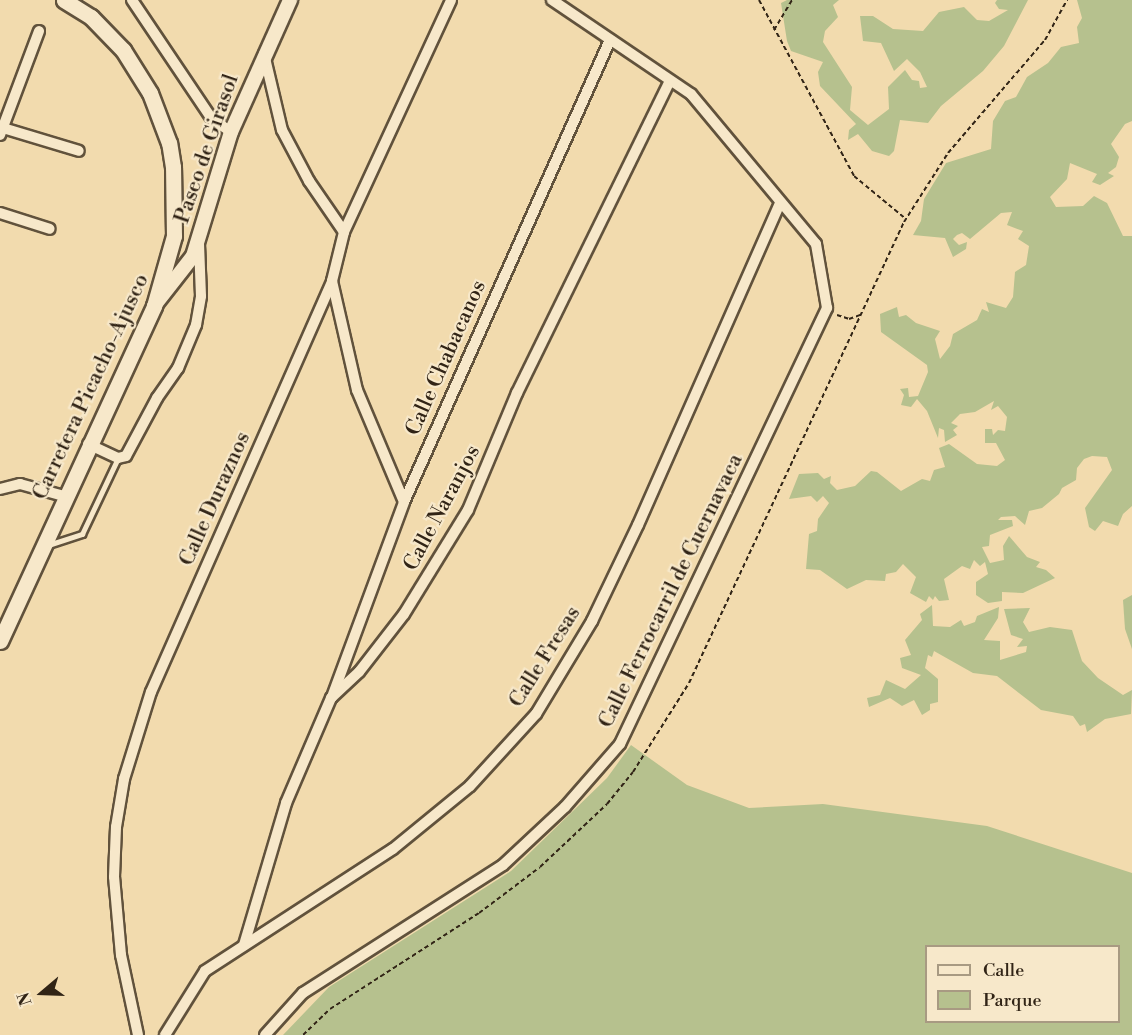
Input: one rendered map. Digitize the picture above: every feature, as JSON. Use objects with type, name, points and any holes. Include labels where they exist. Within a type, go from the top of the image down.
[{"type":"main road","name":"Carretera Picacho-Ajusco","points":[[0,641],[64,496],[154,306],[174,236],[175,189],[169,143],[150,93],[123,50],[91,17],[64,0]]},
{"type":"street","points":[[132,0],[212,119],[231,132]]},
{"type":"street","name":"Paseo de Girasol","points":[[154,306],[186,270],[198,240],[231,132],[264,53],[290,0]]},
{"type":"street","name":"Calle Duraznos","points":[[138,1035],[122,955],[114,877],[116,827],[124,779],[151,692],[332,281],[344,232],[451,0]]},
{"type":"street","points":[[552,0],[691,94],[816,244],[827,308]]},
{"type":"street","points":[[39,31],[1,132],[79,151]]},
{"type":"street","name":"Calle Chabacanos","points":[[332,698],[404,502],[610,40]]},
{"type":"street","points":[[264,53],[282,130],[309,181],[344,232]]},
{"type":"street","name":"Calle Naranjos","points":[[244,945],[286,803],[332,698],[359,672],[404,614],[468,510],[517,393],[670,81]]},
{"type":"street","name":"Calle Fresas","points":[[165,1035],[205,971],[393,849],[470,786],[536,714],[592,621],[638,525],[780,203]]},
{"type":"street","points":[[0,213],[50,229]]},
{"type":"street","points":[[88,444],[118,458],[131,451],[148,413],[178,368],[196,325],[201,296],[198,240]]},
{"type":"street","points":[[332,281],[357,390],[404,502]]},
{"type":"street","name":"Calle Ferrocarril de Cuernavaca","points":[[265,1035],[303,993],[503,865],[565,807],[620,744],[827,308]]},
{"type":"street","points":[[0,489],[20,484],[64,496]]},
{"type":"lane","points":[[41,547],[82,534],[118,458]]},
{"type":"path","points":[[759,0],[854,176],[906,219]]},
{"type":"path","points":[[774,30],[792,0]]},
{"type":"path","points":[[827,308],[844,319],[860,315]]},
{"type":"green space","points":[[787,0],[839,0],[833,5],[838,17],[825,31],[823,42],[852,87],[850,110],[868,125],[889,109],[888,87],[905,70],[912,80],[919,81],[920,88],[927,87],[920,72],[907,59],[894,71],[881,43],[863,41],[860,16],[873,16],[893,29],[923,31],[939,12],[964,7],[977,20],[989,21],[1008,10],[999,9],[995,3],[997,0],[1028,0],[1004,46],[983,71],[941,106],[928,123],[900,120],[894,151],[889,156],[872,151],[858,134],[848,140],[849,130],[856,124],[820,86],[818,72],[823,62],[791,51],[787,41],[781,3]]},
{"type":"green space","points":[[1077,0],[1132,0],[1132,121],[1125,124],[1111,144],[1119,157],[1116,167],[1108,173],[1114,176],[1100,185],[1092,182],[1097,174],[1070,163],[1067,179],[1050,197],[1056,207],[1083,206],[1094,196],[1107,203],[1123,236],[1132,236],[1132,506],[1123,514],[1118,526],[1103,521],[1095,531],[1089,527],[1085,508],[1112,470],[1107,457],[1092,456],[1084,459],[1077,468],[1076,480],[1062,488],[1059,494],[1042,508],[1029,511],[1025,525],[1015,516],[1001,517],[998,520],[1012,520],[1013,526],[990,535],[989,546],[982,547],[990,563],[1004,560],[1003,546],[1009,536],[1027,557],[1040,562],[1036,567],[1046,570],[1055,578],[1023,593],[1002,592],[1002,601],[988,603],[976,595],[976,582],[988,574],[985,562],[980,566],[974,560],[970,569],[962,566],[944,579],[949,600],[939,601],[935,596],[933,600],[929,596],[926,602],[910,593],[916,577],[903,564],[896,572],[886,574],[885,581],[866,580],[847,589],[820,570],[806,569],[809,534],[817,531],[818,519],[829,503],[823,496],[817,502],[811,496],[789,499],[799,474],[818,473],[824,479],[831,476],[830,483],[837,490],[855,486],[871,471],[877,472],[901,491],[922,479],[930,481],[934,470],[945,467],[939,448],[949,444],[977,464],[997,466],[1005,460],[996,443],[985,443],[985,429],[992,429],[993,435],[998,430],[1005,431],[1007,417],[998,406],[991,410],[994,401],[975,412],[960,414],[951,423],[958,426],[953,430],[957,435],[945,442],[944,430],[939,428],[938,438],[927,411],[917,399],[911,407],[901,405],[904,395],[900,389],[908,388],[909,397],[918,396],[928,372],[927,365],[881,332],[880,314],[897,307],[899,317],[906,315],[916,323],[940,331],[935,339],[940,359],[950,346],[953,334],[977,320],[982,309],[989,312],[986,302],[1006,308],[1013,297],[1015,272],[1026,265],[1029,246],[1018,239],[1023,231],[1007,225],[1012,212],[1001,213],[970,239],[962,233],[957,235],[953,239],[959,245],[967,242],[966,249],[953,257],[945,238],[913,235],[921,221],[924,199],[946,163],[991,149],[993,121],[1005,101],[1016,97],[1027,77],[1048,63],[1061,47],[1079,43],[1077,27],[1082,18]]},
{"type":"green space","points":[[1132,595],[1132,649],[1125,629],[1123,600]]},
{"type":"green space","points":[[932,605],[933,626],[950,627],[961,620],[964,626],[975,622],[977,616],[999,607],[998,618],[984,640],[1000,641],[1000,660],[1026,652],[1027,646],[1017,647],[1023,639],[1011,635],[1004,609],[1030,608],[1023,622],[1029,632],[1050,627],[1072,630],[1082,661],[1098,678],[1123,695],[1132,690],[1131,714],[1105,719],[1087,732],[1085,724],[1080,726],[1073,716],[1041,710],[997,676],[973,673],[934,651],[932,657],[928,655],[925,668],[938,679],[938,702],[930,704],[930,710],[922,715],[914,700],[902,706],[890,698],[869,707],[867,698],[880,695],[886,680],[905,689],[921,675],[902,668],[900,658],[911,655],[905,640],[922,620],[920,614]]},
{"type":"green space","points":[[631,745],[687,785],[749,808],[823,804],[987,826],[1132,873],[1132,1035],[283,1035],[329,987],[511,871],[607,778]]}]
